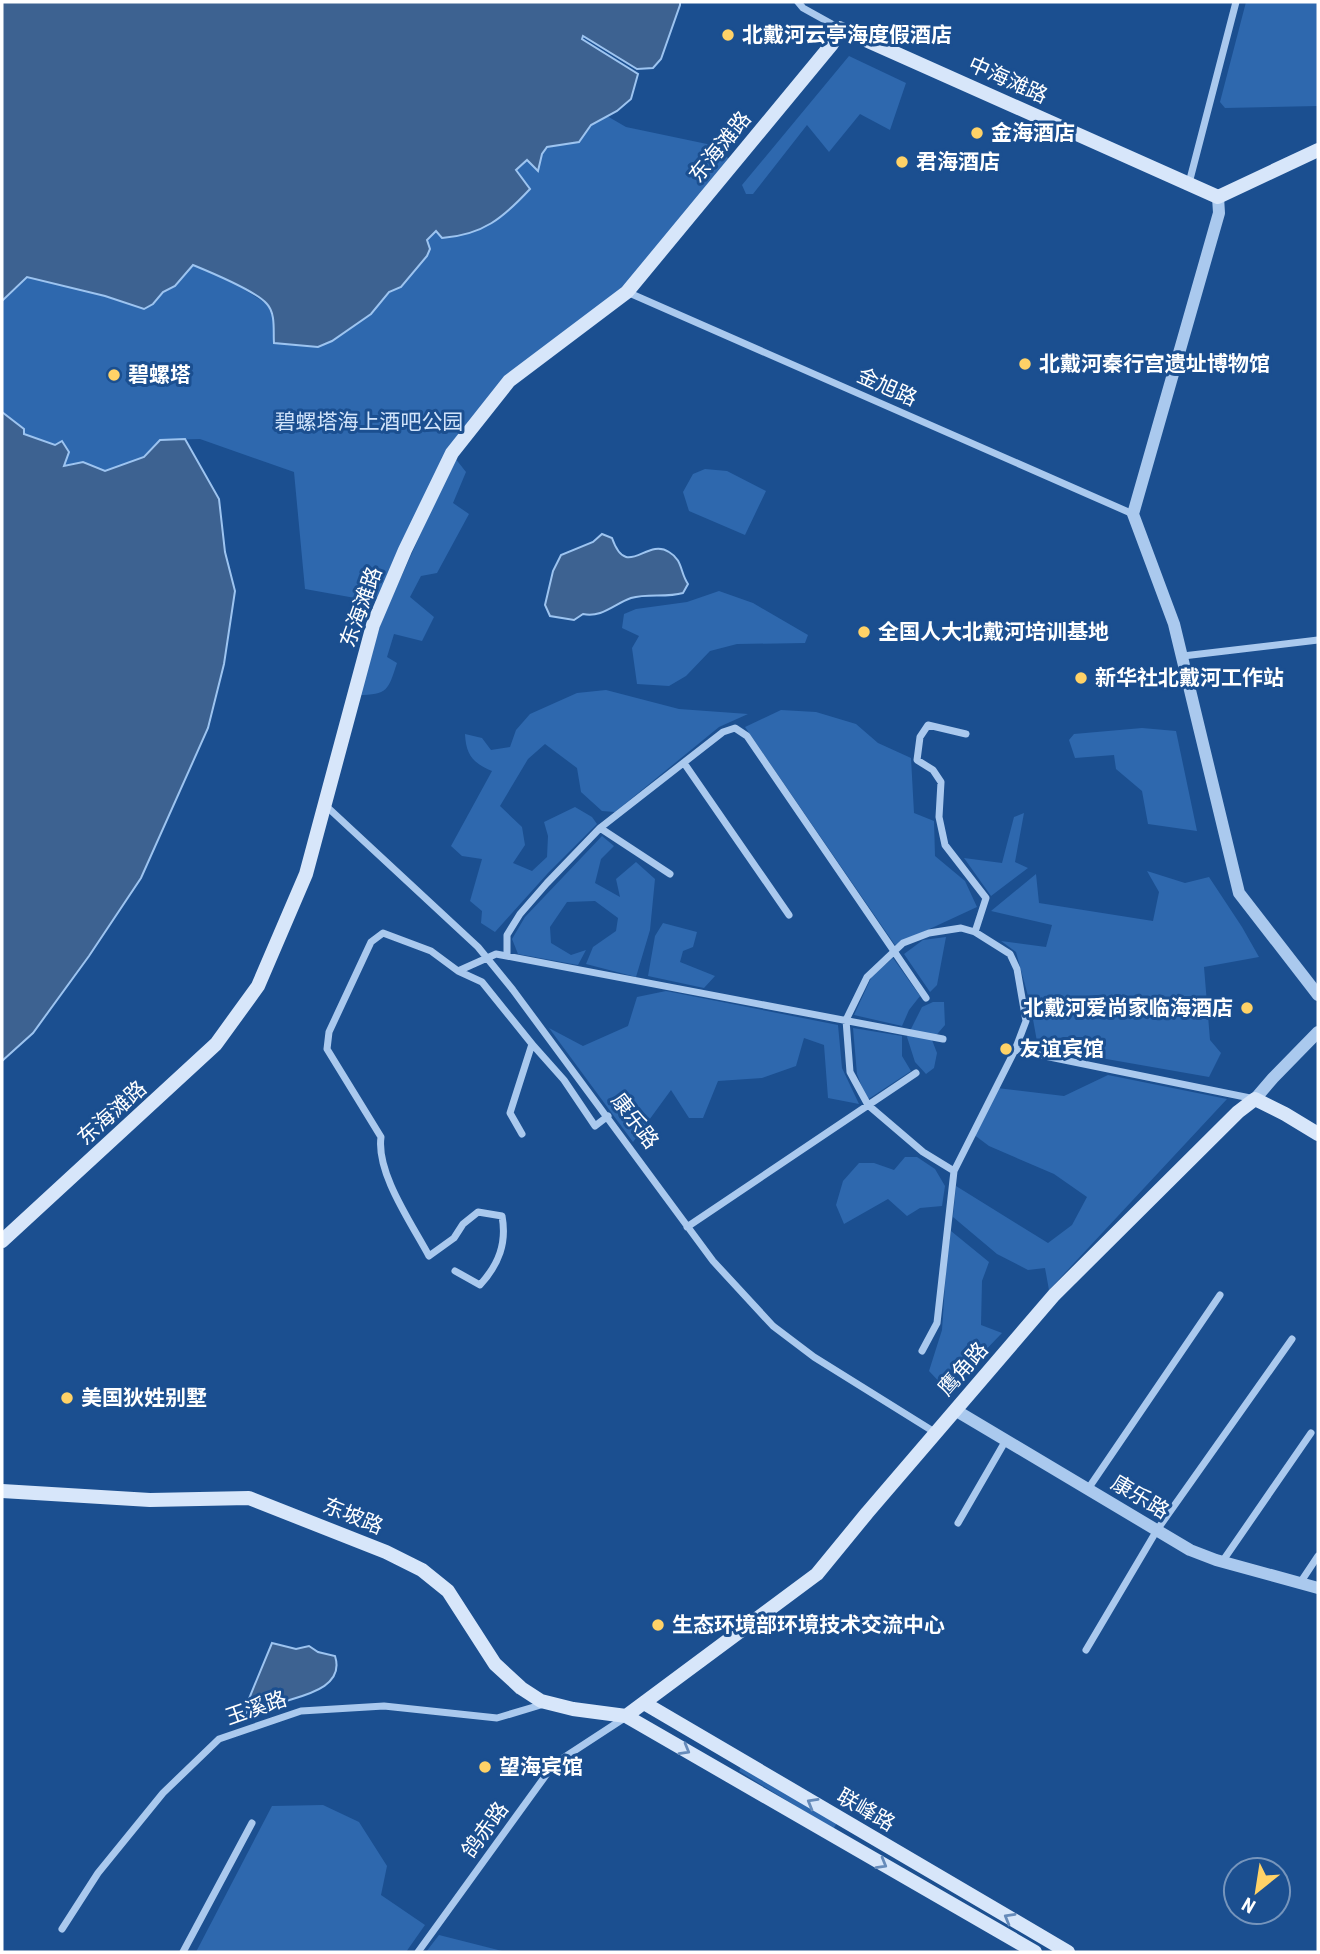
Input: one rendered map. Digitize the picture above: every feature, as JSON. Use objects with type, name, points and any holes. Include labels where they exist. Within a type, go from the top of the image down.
[{"type":"main road","name":"中海滩路","points":[[839,28],[1219,197]]},
{"type":"main road","name":"东海滩路","points":[[2,1241],[216,1044],[258,986],[306,874],[373,625],[405,550],[452,453],[509,381],[628,292],[832,44],[839,28]]},
{"type":"main road","points":[[1219,197],[1318,150]]},
{"type":"main road","points":[[1255,1099],[1318,1135]]},
{"type":"main road","name":"鹰角路","points":[[626,1716],[817,1574],[1054,1295],[1238,1112],[1255,1099]]},
{"type":"main road","name":"东坡路","points":[[2,1491],[150,1500],[249,1498],[386,1552],[422,1570],[448,1591],[495,1664],[521,1688],[541,1701],[626,1716]]},
{"type":"main road","name":"联峰路","points":[[644,1703],[1068,1952]]},
{"type":"main road","name":"联峰路","points":[[626,1716],[1035,1952]]},
{"type":"street","name":"中海滩路","points":[[798,2],[803,8],[839,28]]},
{"type":"street","points":[[1189,183],[1236,2]]},
{"type":"street","points":[[1219,197],[1219,213],[1133,514],[1174,624],[1240,893],[1318,995]]},
{"type":"street","name":"金旭路","points":[[628,292],[1133,514]]},
{"type":"street","points":[[1182,656],[1318,640]]},
{"type":"street","points":[[966,734],[928,725],[920,737],[917,760],[933,770],[941,782],[939,817],[945,845],[986,898],[975,932]]},
{"type":"street","points":[[506,956],[507,935],[520,914],[600,828],[723,732],[735,728],[747,736],[926,999]]},
{"type":"street","points":[[684,763],[789,915]]},
{"type":"street","name":"康乐路","points":[[325,805],[486,957],[608,1116],[713,1261],[773,1326],[814,1357],[936,1433]]},
{"type":"street","points":[[600,828],[670,874]]},
{"type":"street","points":[[922,1351],[937,1323],[954,1171],[1015,1050],[1026,1021],[1017,969],[1010,954],[975,932],[961,928],[929,933],[903,943],[867,977],[846,1020],[850,1072],[868,1105],[923,1152],[954,1171]]},
{"type":"street","points":[[455,1271],[480,1285],[486,1279],[500,1254],[505,1235],[502,1216],[478,1212],[463,1224],[454,1238],[429,1256],[394,1191],[379,1150],[381,1137],[327,1049],[329,1032],[371,942],[383,933],[431,951],[458,971],[482,982],[564,1080],[595,1126],[608,1116]]},
{"type":"street","points":[[458,971],[496,954],[943,1039]]},
{"type":"street","name":"鹰角路","points":[[1255,1099],[1318,1032]]},
{"type":"street","points":[[522,1133],[510,1113],[532,1044]]},
{"type":"street","points":[[1015,1050],[1255,1099]]},
{"type":"street","points":[[687,1227],[916,1073]]},
{"type":"street","points":[[1088,1489],[1220,1295]]},
{"type":"street","points":[[1086,1650],[1157,1530],[1292,1339]]},
{"type":"street","name":"康乐路","points":[[955,1410],[1190,1550],[1222,1562],[1318,1588]]},
{"type":"street","points":[[1222,1562],[1311,1433]]},
{"type":"street","points":[[958,1523],[1006,1440]]},
{"type":"street","points":[[1300,1583],[1318,1556]]},
{"type":"street","name":"玉溪路","points":[[62,1929],[98,1873],[163,1793],[219,1739],[300,1711],[384,1706],[497,1718],[548,1703]]},
{"type":"street","name":"鸽赤路","points":[[418,1952],[554,1764],[626,1716]]},
{"type":"street","points":[[183,1952],[252,1823]]},
{"type":"green space","points":[[1246,2],[1318,2],[1318,106],[1225,108],[1220,102]]},
{"type":"green space","points":[[849,56],[906,83],[890,130],[860,114],[829,152],[807,125],[753,194],[746,194],[742,185]]},
{"type":"green space","name":"碧螺塔海上酒吧公园","points":[[607,116],[626,127],[707,144],[734,162],[627,292],[509,381],[443,470],[383,603],[305,589],[294,472],[200,439],[160,440],[144,457],[105,471],[83,462],[63,466],[55,445],[24,434],[2,412],[2,301],[26,277],[105,296],[144,309],[153,304],[163,292],[175,286],[193,264],[234,283],[267,304],[273,318],[318,347],[371,314],[366,251],[389,292],[401,287],[426,240],[436,230],[530,189],[515,170],[527,159],[538,170],[542,154],[547,147],[579,142],[591,125]]},
{"type":"green space","points":[[455,458],[466,472],[453,503],[469,514],[437,573],[421,576],[410,597],[434,617],[422,641],[394,634],[387,657],[397,663],[389,685],[375,694],[358,695],[383,617]]},
{"type":"green space","points":[[705,469],[727,471],[766,491],[745,535],[689,511],[683,492],[693,474]]},
{"type":"green space","points":[[719,591],[753,603],[808,635],[805,643],[737,644],[710,651],[686,676],[669,686],[637,684],[632,648],[639,636],[622,628],[624,614],[636,609],[687,602]]},
{"type":"green space","points":[[606,690],[679,709],[748,714],[719,727],[615,812],[602,811],[581,792],[577,768],[545,744],[528,759],[500,806],[522,827],[525,845],[513,863],[532,871],[547,857],[548,836],[544,822],[575,807],[592,817],[597,824],[495,932],[481,923],[482,911],[470,901],[482,859],[462,856],[451,846],[492,771],[472,757],[467,748],[465,734],[482,738],[491,750],[510,747],[516,730],[530,714],[577,693]]},
{"type":"green space","points":[[781,710],[816,712],[856,724],[878,743],[911,758],[914,813],[934,821],[935,856],[965,881],[977,907],[895,945],[745,727]]},
{"type":"green space","points":[[1142,728],[1176,731],[1197,831],[1148,824],[1142,791],[1116,769],[1114,755],[1075,758],[1069,740],[1074,734]]},
{"type":"green space","points":[[1024,813],[1015,862],[1028,868],[991,896],[964,858],[1002,863],[1014,817]]},
{"type":"green space","points":[[602,836],[614,846],[601,859],[595,883],[620,897],[616,879],[636,862],[655,879],[650,930],[636,977],[586,964],[593,947],[616,931],[618,918],[595,901],[567,902],[550,927],[551,943],[571,955],[586,950],[578,965],[518,954],[512,939],[525,917]]},
{"type":"green space","points":[[1147,871],[1185,883],[1209,877],[1259,957],[1204,967],[1210,1040],[1221,1053],[1209,1077],[1038,1047],[1030,1003],[1016,952],[1001,941],[1046,947],[1052,925],[991,911],[1036,874],[1039,903],[1153,921],[1159,892]]},
{"type":"green space","points":[[663,923],[697,932],[693,947],[683,951],[680,962],[715,976],[704,988],[648,976],[655,936]]},
{"type":"green space","points":[[946,937],[937,985],[930,992],[904,954],[923,940]]},
{"type":"green space","points":[[893,958],[920,996],[909,1010],[902,1026],[854,1015],[872,976]]},
{"type":"green space","points":[[666,991],[838,1025],[842,1068],[859,1104],[828,1098],[824,1045],[804,1038],[796,1066],[762,1078],[718,1081],[703,1118],[689,1118],[671,1090],[633,1142],[549,1028],[583,1046],[628,1026],[637,997]]},
{"type":"green space","points":[[933,1002],[944,1002],[945,1025],[932,1040],[937,1053],[934,1068],[926,1074],[915,1062],[907,1037],[922,1007]]},
{"type":"green space","points":[[853,1028],[902,1036],[902,1056],[911,1071],[867,1100],[857,1074]]},
{"type":"green space","points":[[1108,1075],[1227,1099],[1049,1290],[1045,1268],[1028,1270],[997,1254],[953,1217],[956,1186],[1048,1243],[1072,1225],[1087,1197],[1054,1174],[989,1146],[973,1134],[997,1088],[1064,1096]]},
{"type":"green space","points":[[905,1157],[917,1157],[935,1169],[945,1186],[942,1206],[920,1208],[907,1216],[888,1199],[844,1224],[836,1205],[843,1181],[859,1163],[874,1163],[894,1170]]},
{"type":"green space","points":[[951,1231],[989,1262],[982,1281],[981,1325],[1002,1333],[947,1390],[929,1371],[942,1330]]},
{"type":"green space","points":[[741,1767],[837,1823],[833,1829],[739,1771]]},
{"type":"green space","points":[[323,1805],[359,1822],[387,1866],[381,1895],[425,1925],[406,1952],[196,1952],[272,1806]]},
{"type":"green space","points":[[439,1935],[506,1952],[426,1952]]},
{"type":"shaded area","points":[[2,2],[680,2],[680,5],[661,59],[653,68],[637,69],[583,36],[582,39],[638,74],[631,99],[617,111],[591,125],[579,142],[547,147],[542,154],[538,171],[527,160],[516,170],[530,189],[491,223],[481,229],[456,236],[442,238],[436,231],[427,240],[430,249],[427,256],[401,287],[389,292],[371,314],[332,341],[318,347],[274,343],[273,318],[267,304],[243,288],[193,265],[175,286],[163,292],[153,304],[144,309],[105,296],[27,277],[2,301]]},
{"type":"shaded area","points":[[2,412],[24,429],[24,434],[55,445],[62,441],[69,452],[64,466],[83,462],[105,471],[144,457],[160,440],[185,439],[219,499],[225,552],[235,591],[224,664],[208,728],[141,878],[33,1033],[2,1061]]},
{"type":"shaded area","points":[[602,534],[612,538],[624,556],[638,556],[661,549],[674,555],[688,584],[683,593],[631,598],[602,612],[583,614],[574,620],[550,616],[545,605],[553,571],[561,555],[593,542]]},
{"type":"shaded area","points":[[272,1643],[296,1649],[309,1646],[318,1652],[335,1656],[337,1667],[334,1675],[329,1682],[312,1693],[245,1713],[248,1701]]},
{"type":"place","name":"北戴河云亭海度假酒店","points":[[728,35]]},
{"type":"place","name":"金海酒店","points":[[977,133]]},
{"type":"place","name":"君海酒店","points":[[902,162]]},
{"type":"place","name":"北戴河秦行宫遗址博物馆","points":[[1025,364]]},
{"type":"place","name":"碧螺塔","points":[[114,375]]},
{"type":"place","name":"全国人大北戴河培训基地","points":[[864,632]]},
{"type":"place","name":"新华社北戴河工作站","points":[[1081,678]]},
{"type":"place","name":"北戴河爱尚家临海酒店","points":[[1247,1008]]},
{"type":"place","name":"友谊宾馆","points":[[1006,1049]]},
{"type":"place","name":"美国狄姓别墅","points":[[67,1398]]},
{"type":"place","name":"生态环境部环境技术交流中心","points":[[658,1625]]},
{"type":"place","name":"望海宾馆","points":[[485,1767]]}]
